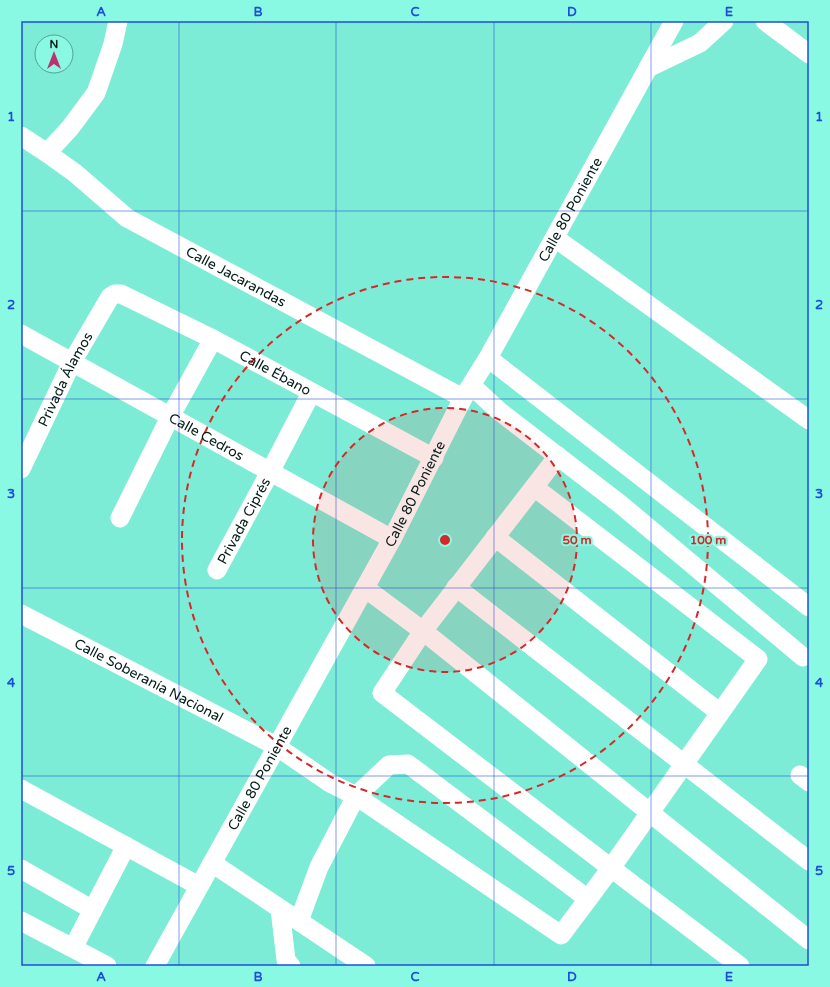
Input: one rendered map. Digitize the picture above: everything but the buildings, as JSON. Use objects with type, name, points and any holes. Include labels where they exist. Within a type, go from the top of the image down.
[{"type":"street","points":[[47,153],[70,128],[96,93],[118,21]]},
{"type":"street","name":"Calle 80 Poniente","points":[[155,966],[276,746],[392,540],[468,392],[674,21]]},
{"type":"street","points":[[648,68],[700,43],[724,21]]},
{"type":"street","points":[[765,21],[809,54]]},
{"type":"street","name":"Calle Jacarandas","points":[[21,136],[75,173],[127,218],[468,392],[499,411],[620,504],[803,657]]},
{"type":"street","points":[[554,238],[809,420]]},
{"type":"street","name":"Calle Ébano","points":[[115,294],[121,294],[212,339],[434,458]]},
{"type":"street","name":"Privada Álamos","points":[[21,469],[72,362],[110,297],[115,294]]},
{"type":"street","name":"Calle Cedros","points":[[21,334],[392,540]]},
{"type":"street","points":[[120,518],[170,416],[212,339]]},
{"type":"street","points":[[488,358],[809,607]]},
{"type":"street","name":"Privada Ciprés","points":[[218,570],[311,393]]},
{"type":"street","points":[[558,456],[423,631],[382,693],[740,966]]},
{"type":"street","points":[[299,920],[319,867],[356,796],[390,765],[408,764],[588,899],[758,660],[534,487]]},
{"type":"street","points":[[495,537],[720,713]]},
{"type":"street","points":[[456,587],[809,861]]},
{"type":"street","points":[[365,588],[423,631],[809,940]]},
{"type":"street","name":"Calle Soberanía Nacional","points":[[21,614],[276,746],[330,783],[356,796],[562,935],[588,899]]},
{"type":"street","points":[[21,789],[199,886]]},
{"type":"street","points":[[73,948],[126,846]]},
{"type":"street","points":[[212,863],[366,966]]},
{"type":"street","points":[[21,869],[93,910]]},
{"type":"street","points":[[280,909],[286,960],[291,966]]},
{"type":"street","points":[[21,921],[107,966]]}]
